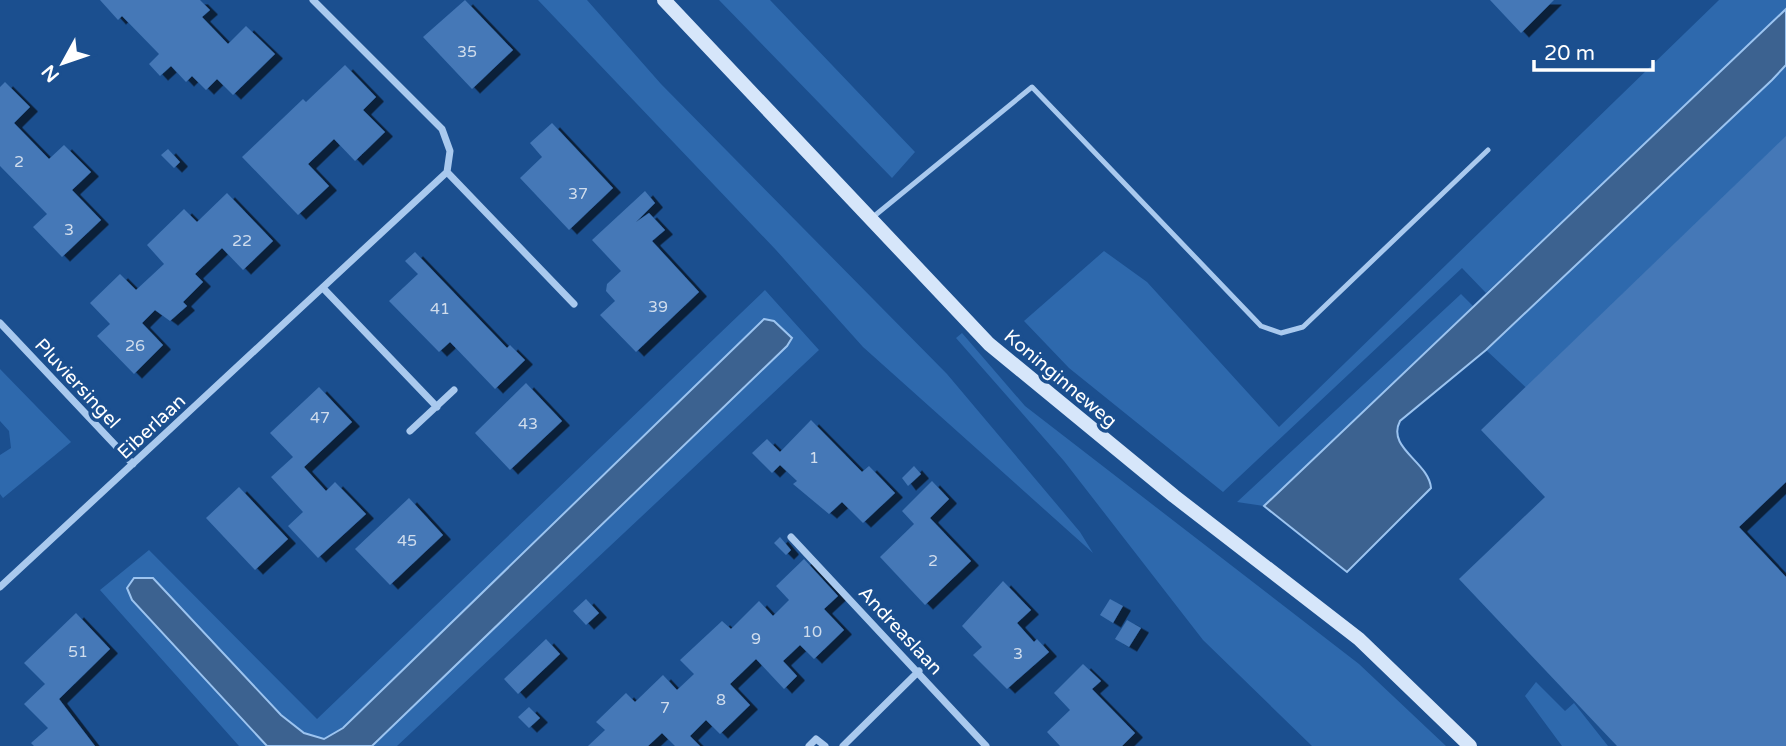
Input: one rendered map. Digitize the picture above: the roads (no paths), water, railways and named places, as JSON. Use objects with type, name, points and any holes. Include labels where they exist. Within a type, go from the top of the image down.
[{"type":"main road","name":"Koninginneweg","points":[[664,0],[989,344],[1174,496],[1359,639],[1470,746]]},
{"type":"street","points":[[313,0],[442,129],[450,150],[447,172],[574,304]]},
{"type":"street","name":"Eiberlaan","points":[[0,587],[447,172]]},
{"type":"street","points":[[323,288],[437,407]]},
{"type":"street","name":"Pluviersingel","points":[[0,323],[133,464]]},
{"type":"street","points":[[410,431],[454,390]]},
{"type":"street","name":"Andreaslaan","points":[[791,537],[919,671],[986,746]]},
{"type":"street","points":[[843,746],[919,671]]},
{"type":"street","points":[[809,746],[816,739],[825,746]]},
{"type":"lane","points":[[871,219],[1032,87],[1261,326],[1281,333],[1303,327],[1488,150]]}]
